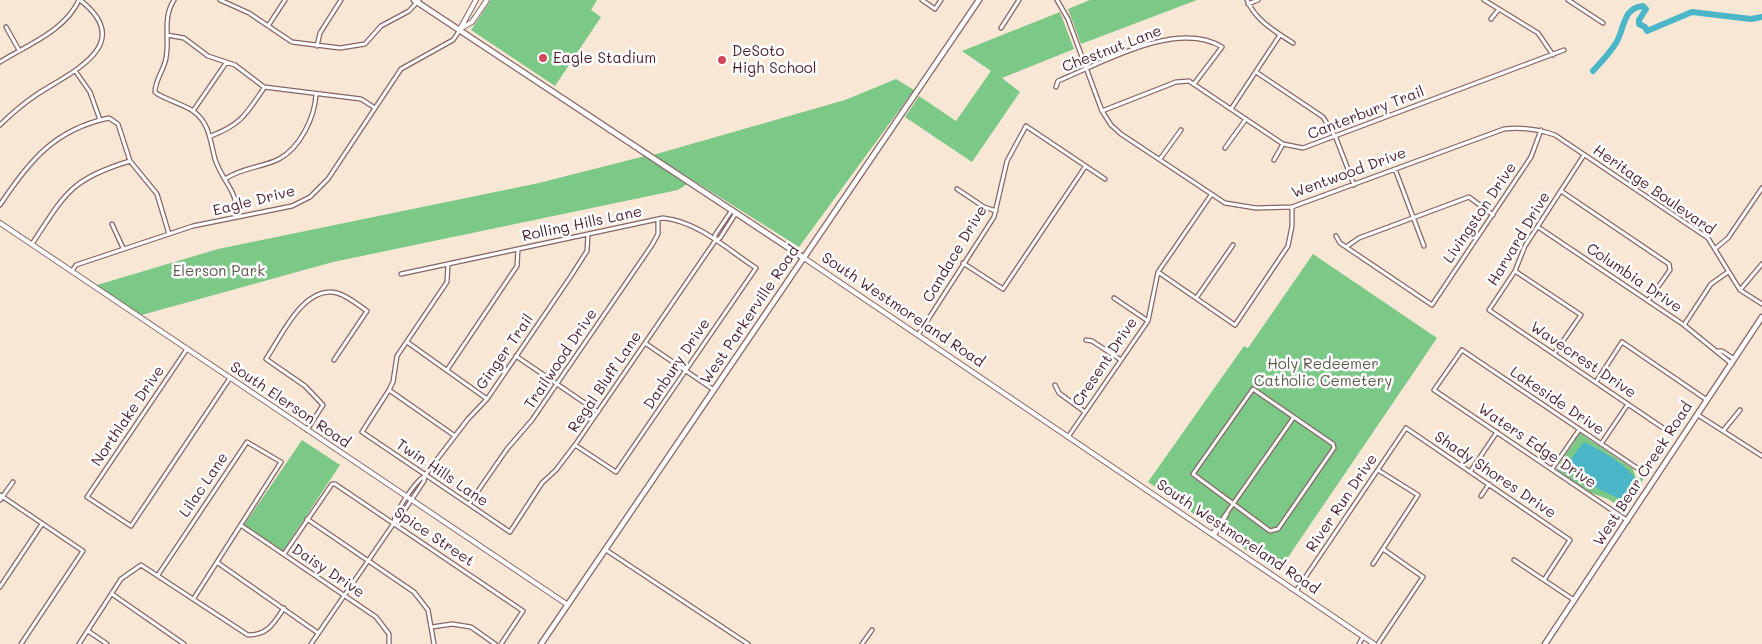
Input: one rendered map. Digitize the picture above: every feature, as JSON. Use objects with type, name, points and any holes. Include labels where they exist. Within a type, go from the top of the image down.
[{"type":"main road","name":"West Parkerville Road","points":[[541,644],[979,0]]},
{"type":"main road","name":"South Westmoreland Road","points":[[417,1],[804,258]]},
{"type":"main road","name":"West Bear Creek Road","points":[[1545,644],[1697,414],[1734,362],[1762,317]]},
{"type":"street","points":[[0,62],[46,35],[67,18],[80,0],[93,10],[101,33],[97,50],[89,62],[22,105],[0,125]]},
{"type":"street","points":[[174,0],[167,14],[166,58],[155,87],[155,92],[158,95],[176,101],[193,111],[203,120],[211,136],[215,160],[234,196],[238,217]]},
{"type":"street","points":[[220,0],[249,13],[292,42],[316,46],[361,46],[381,26],[410,11],[417,1]]},
{"type":"street","points":[[226,4],[229,0]]},
{"type":"street","points":[[268,26],[285,0]]},
{"type":"street","points":[[316,46],[320,33],[341,0]]},
{"type":"street","name":"Eagle Drive","points":[[72,271],[76,265],[124,248],[194,226],[292,206],[315,194],[328,179],[401,70],[453,40],[476,0]]},
{"type":"street","name":"Eagle Drive","points":[[460,29],[472,22],[486,0]]},
{"type":"street","points":[[922,0],[935,9],[941,0]]},
{"type":"street","points":[[1000,28],[1019,0]]},
{"type":"street","name":"Wentwood Drive","points":[[1057,0],[1068,19],[1102,111],[1111,125],[1121,134],[1211,195],[1233,205],[1256,208],[1292,207],[1354,186],[1504,129],[1517,127],[1541,130],[1567,144]]},
{"type":"street","points":[[1258,0],[1248,2],[1263,22],[1293,43]]},
{"type":"street","points":[[1484,0],[1538,33],[1553,55]]},
{"type":"street","points":[[1568,0],[1602,23]]},
{"type":"street","points":[[1491,19],[1498,9]]},
{"type":"street","points":[[6,27],[18,50]]},
{"type":"street","points":[[167,35],[184,38],[208,56],[235,66],[264,88],[361,99],[375,108]]},
{"type":"street","points":[[1231,109],[1280,35]]},
{"type":"street","name":"Chestnut Lane","points":[[1056,87],[1058,81],[1166,39],[1180,36],[1204,38],[1222,47],[1194,84]]},
{"type":"street","name":"Canterbury Trail","points":[[1194,84],[1283,144],[1303,148],[1336,138],[1564,50]]},
{"type":"street","points":[[193,111],[226,63]]},
{"type":"street","points":[[76,72],[90,92],[100,120]]},
{"type":"street","points":[[1256,72],[1324,118],[1336,138],[1354,186]]},
{"type":"street","points":[[1102,111],[1176,82],[1189,81],[1194,84]]},
{"type":"street","points":[[211,136],[233,127],[244,117],[264,88]]},
{"type":"street","points":[[225,179],[246,168],[279,159],[287,153],[310,122],[315,107],[316,94]]},
{"type":"street","points":[[0,205],[21,174],[43,150],[75,128],[109,118],[118,124],[130,161],[157,194],[169,234]]},
{"type":"street","points":[[1225,148],[1246,119]]},
{"type":"street","name":"Candace Drive","points":[[918,335],[996,211],[1007,161],[1026,126],[1085,167]]},
{"type":"street","points":[[1160,159],[1180,130]]},
{"type":"street","name":"Livingston Drive","points":[[1346,247],[1432,305],[1531,157],[1541,130]]},
{"type":"street","points":[[1274,160],[1283,144]]},
{"type":"street","name":"Heritage Boulevard","points":[[1567,144],[1708,238],[1716,248],[1740,290],[1762,304]]},
{"type":"street","name":"Harvard Drive","points":[[1489,310],[1515,271],[1525,246],[1584,155]]},
{"type":"street","points":[[32,244],[60,203],[79,182],[102,170],[130,161]]},
{"type":"street","points":[[963,263],[1003,289],[1085,167],[1104,180]]},
{"type":"street","points":[[1395,169],[1424,246]]},
{"type":"street","points":[[1716,248],[1728,238],[1762,188]]},
{"type":"street","points":[[957,189],[984,207],[996,211]]},
{"type":"street","points":[[1561,192],[1669,264],[1670,270],[1648,301]]},
{"type":"street","name":"Cresent Drive","points":[[1068,437],[1148,321],[1158,272],[1211,195]]},
{"type":"street","points":[[1336,236],[1340,243],[1346,247],[1359,238],[1468,196],[1494,215]]},
{"type":"street","points":[[1158,272],[1197,297],[1235,325],[1288,246],[1292,226],[1292,207]]},
{"type":"street","name":"Regal Bluff Lane","points":[[510,532],[542,483],[556,470],[575,445],[715,240],[715,235],[734,212]]},
{"type":"street","name":"Rolling Hills Lane","points":[[401,274],[658,219],[680,220],[715,240],[756,268]]},
{"type":"street","name":"Trailwood Drive","points":[[469,504],[496,464],[532,420],[652,245],[658,234],[658,219]]},
{"type":"street","name":"South Elerson Road","points":[[0,222],[568,605]]},
{"type":"street","points":[[112,224],[124,248]]},
{"type":"street","name":"Columbia Drive","points":[[1538,227],[1684,325],[1717,351],[1722,351],[1734,362]]},
{"type":"street","name":"Ginger Trail","points":[[310,644],[412,500],[424,481],[425,476],[455,436],[487,399],[587,251],[588,234]]},
{"type":"street","points":[[1197,297],[1233,245]]},
{"type":"street","points":[[446,370],[517,266],[518,249]]},
{"type":"street","name":"South Westmoreland Road","points":[[804,258],[1374,644]]},
{"type":"street","points":[[448,264],[447,282],[397,356],[393,382],[389,390],[455,436]]},
{"type":"street","points":[[1740,290],[1762,264]]},
{"type":"street","name":"Danbury Drive","points":[[575,445],[616,472],[756,268]]},
{"type":"street","points":[[1515,271],[1581,315],[1554,354]]},
{"type":"street","points":[[1684,325],[1711,284],[1728,272]]},
{"type":"street","points":[[307,430],[323,405],[305,386],[266,360],[303,304],[312,296],[322,293],[343,295],[367,311],[334,360]]},
{"type":"street","points":[[1114,298],[1148,321]]},
{"type":"street","name":"Wavecrest Drive","points":[[1489,310],[1666,430]]},
{"type":"street","points":[[1086,340],[1092,341],[1121,360]]},
{"type":"street","points":[[407,342],[487,399]]},
{"type":"street","points":[[1596,382],[1622,342],[1707,400]]},
{"type":"street","points":[[645,343],[714,390]]},
{"type":"street","name":"Northlake Drive","points":[[187,348],[87,497],[131,526],[230,378]]},
{"type":"street","name":"Lakeside Drive","points":[[1434,390],[1462,350],[1640,470]]},
{"type":"street","points":[[516,356],[598,412]]},
{"type":"street","points":[[1055,385],[1060,393],[1085,412]]},
{"type":"street","points":[[1253,389],[1294,417],[1332,444],[1334,448],[1278,529],[1270,531],[1192,472],[1253,389]]},
{"type":"street","name":"Twin Hills Lane","points":[[389,390],[362,432],[510,532]]},
{"type":"street","name":"Waters Edge Drive","points":[[1434,390],[1628,520]]},
{"type":"street","points":[[1601,444],[1628,404]]},
{"type":"street","points":[[1723,431],[1740,410]]},
{"type":"street","points":[[1697,414],[1762,456]]},
{"type":"street","points":[[1212,536],[1224,514],[1227,514],[1234,505],[1294,417]]},
{"type":"street","name":"River Run Drive","points":[[1296,591],[1406,428]]},
{"type":"street","name":"Shady Shores Drive","points":[[1406,428],[1570,540],[1544,580]]},
{"type":"street","points":[[1552,469],[1579,430]]},
{"type":"street","points":[[1470,472],[1497,432]]},
{"type":"street","name":"Lilac Lane","points":[[158,574],[247,442],[281,462],[242,526]]},
{"type":"street","points":[[1373,564],[1418,496],[1378,470]]},
{"type":"street","name":"Ginger Trail","points":[[394,523],[394,518],[407,497],[420,478],[425,476]]},
{"type":"street","points":[[13,482],[1,497],[64,536],[83,551],[20,644]]},
{"type":"street","name":"Spice Street","points":[[307,519],[332,484],[394,523],[523,611],[502,644]]},
{"type":"street","points":[[1481,496],[1489,484]]},
{"type":"street","points":[[284,554],[307,519],[414,592],[428,610],[434,644]]},
{"type":"street","points":[[0,586],[42,524]]},
{"type":"street","points":[[194,598],[242,526]]},
{"type":"street","name":"Daisy Drive","points":[[242,526],[376,617],[389,634],[389,644]]},
{"type":"street","points":[[1378,644],[1423,577],[1383,549]]},
{"type":"street","points":[[606,550],[748,644]]},
{"type":"street","points":[[1514,560],[1574,600]]},
{"type":"street","points":[[218,563],[318,633]]},
{"type":"street","points":[[79,644],[122,579],[141,565],[158,574],[248,635],[257,635],[268,631],[284,608]]},
{"type":"street","points":[[112,594],[184,644]]},
{"type":"street","points":[[432,627],[452,624],[471,627],[495,644]]},
{"type":"street","points":[[862,644],[872,630]]},
{"type":"street","points":[[88,631],[107,644]]},
{"type":"street","points":[[1359,644],[1364,638]]},
{"type":"green space","name":"Eagle Stadium","points":[[491,0],[597,0],[591,10],[601,17],[555,86],[471,30]]},
{"type":"green space","points":[[1090,0],[1197,0],[1081,44],[1068,9]]},
{"type":"green space","points":[[1060,12],[1074,49],[1002,78],[1020,92],[972,162],[905,117],[919,96],[956,121],[991,71],[962,51]]},
{"type":"green space","points":[[896,79],[914,90],[799,247],[653,155],[845,100]]},
{"type":"green space","name":"Elerson Park","points":[[645,156],[687,184],[678,190],[333,262],[138,316],[97,285],[218,249],[539,183]]},
{"type":"green space","name":"Holy Redeemer Catholic Cemetery","points":[[1313,254],[1437,338],[1278,572],[1148,482],[1244,346],[1248,348]]},
{"type":"green space","points":[[1580,433],[1633,469],[1636,478],[1646,475],[1624,510],[1608,499],[1591,493],[1557,470]]},
{"type":"green space","points":[[302,440],[340,465],[283,551],[244,525]]},
{"type":"water","points":[[1584,442],[1614,459],[1633,476],[1637,482],[1631,488],[1629,495],[1634,501],[1631,504],[1588,484],[1573,472],[1574,464],[1570,460]]},
{"type":"waterway","points":[[1593,71],[1614,47],[1625,20],[1631,11],[1636,8],[1643,6],[1646,9],[1639,20],[1639,24],[1645,27],[1647,31],[1692,12],[1751,19],[1762,17]]},
{"type":"place","name":"Eagle Stadium","points":[[543,58]]},
{"type":"place","name":"DeSoto High School","points":[[722,60]]}]
